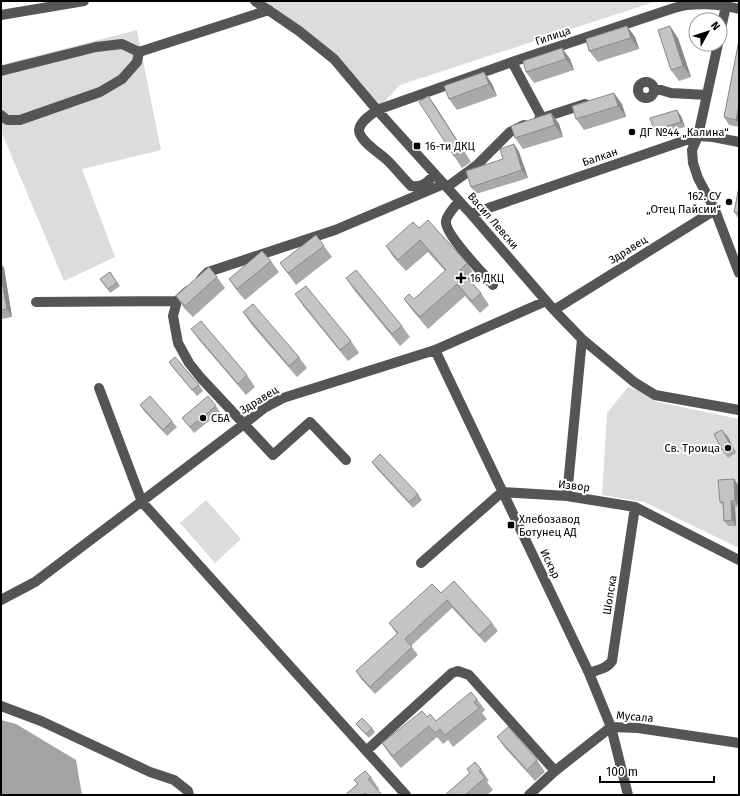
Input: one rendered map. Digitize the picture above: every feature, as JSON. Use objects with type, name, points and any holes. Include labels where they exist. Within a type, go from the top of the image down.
[{"type":"street","points":[[1,15],[84,1]]},
{"type":"street","name":"Васил Левски","points":[[255,1],[299,31],[334,59],[377,110],[471,214],[546,301],[582,339],[634,382],[655,395],[739,410]]},
{"type":"street","name":"Гилица","points":[[435,174],[423,186],[411,186],[387,160],[369,146],[360,135],[359,128],[361,123],[377,110],[512,62],[684,5],[726,6],[739,10]]},
{"type":"street","points":[[725,12],[726,6]]},
{"type":"street","points":[[1,71],[96,47],[122,44],[139,52],[269,10]]},
{"type":"street","points":[[1,115],[7,120],[20,120],[100,92],[122,79],[138,62],[139,52]]},
{"type":"street","points":[[716,52],[698,136],[692,150],[693,163],[698,178],[715,210],[739,273]]},
{"type":"street","points":[[512,62],[542,118]]},
{"type":"street","points":[[655,90],[671,93],[707,95]]},
{"type":"street","points":[[346,460],[310,422],[273,455],[201,378],[189,363],[178,343],[173,316],[177,301],[208,272],[335,230],[445,185],[476,165],[510,132],[542,118],[598,100]]},
{"type":"street","name":"Балкан","points":[[471,214],[698,136],[739,142]]},
{"type":"street","points":[[459,201],[448,217],[446,223],[447,229],[454,240],[493,285]]},
{"type":"street","name":"Здравец","points":[[554,310],[715,210]]},
{"type":"street","points":[[36,302],[177,301]]},
{"type":"street","name":"Здравец","points":[[1,600],[35,582],[264,408],[283,398],[435,350],[546,301]]},
{"type":"street","points":[[567,496],[582,339]]},
{"type":"street","name":"Искър","points":[[435,350],[589,673],[611,726],[628,795]]},
{"type":"street","points":[[99,388],[142,502],[406,795]]},
{"type":"street","points":[[421,563],[502,492]]},
{"type":"street","name":"Извор","points":[[502,492],[567,496],[635,507],[739,560]]},
{"type":"street","name":"Шопска","points":[[589,673],[605,667],[612,661],[635,507]]},
{"type":"street","points":[[366,752],[452,673],[458,671],[469,675],[555,770]]},
{"type":"street","points":[[1,706],[41,720],[150,772],[174,780],[188,791],[190,795]]},
{"type":"street","name":"Мусала","points":[[529,795],[555,770],[611,726],[638,728],[739,743]]},
{"type":"shaded area","points":[[266,1],[657,1],[400,85],[377,110],[334,59],[269,10]]},
{"type":"shaded area","points":[[137,30],[161,150],[82,169],[115,257],[64,281],[1,131],[1,65]]},
{"type":"shaded area","points":[[628,387],[640,391],[658,402],[739,419],[739,548],[644,502],[602,495],[607,413]]},
{"type":"shaded area","points":[[206,500],[241,539],[215,563],[180,523]]},
{"type":"shaded area","points":[[1,720],[16,724],[76,760],[82,795],[1,795]]},
{"type":"building","points":[[627,26],[631,38],[589,51],[586,39]]},
{"type":"building","points":[[670,26],[683,66],[671,70],[658,30]]},
{"type":"building","points":[[739,40],[739,105],[736,120],[724,117]]},
{"type":"building","points":[[562,48],[566,59],[526,72],[523,61]]},
{"type":"building","points":[[484,72],[489,84],[449,99],[444,86]]},
{"type":"building","points":[[614,93],[618,106],[576,119],[572,106]]},
{"type":"building","points":[[428,96],[463,150],[454,156],[419,102]]},
{"type":"building","points":[[677,110],[681,122],[654,130],[650,118]]},
{"type":"building","points":[[551,113],[555,125],[515,138],[511,126]]},
{"type":"building","points":[[514,144],[522,170],[471,187],[466,171],[503,159],[500,149]]},
{"type":"building","points":[[739,187],[739,213],[734,212]]},
{"type":"building","points":[[428,220],[467,263],[460,270],[481,293],[472,301],[457,284],[420,317],[404,299],[409,294],[414,299],[446,270],[420,240],[398,260],[386,246],[413,222],[419,228]]},
{"type":"building","points":[[316,235],[324,246],[288,273],[280,263]]},
{"type":"building","points":[[262,251],[271,261],[237,289],[229,279]]},
{"type":"building","points":[[209,267],[217,277],[185,306],[176,296]]},
{"type":"building","points":[[356,270],[402,326],[392,334],[346,278]]},
{"type":"building","points":[[110,272],[117,283],[108,289],[100,279]]},
{"type":"building","points":[[1,276],[7,309],[1,310]]},
{"type":"building","points":[[306,286],[351,341],[340,350],[295,294]]},
{"type":"building","points":[[253,304],[299,357],[289,366],[243,312]]},
{"type":"building","points":[[201,321],[247,375],[238,384],[191,329]]},
{"type":"building","points":[[175,357],[199,385],[192,390],[169,362]]},
{"type":"building","points":[[150,396],[172,421],[163,430],[140,405]]},
{"type":"building","points":[[208,396],[216,406],[190,427],[182,418]]},
{"type":"building","points":[[722,430],[731,446],[722,450],[714,434]]},
{"type":"building","points":[[380,454],[418,494],[409,502],[372,462]]},
{"type":"building","points":[[734,479],[735,501],[731,501],[732,520],[724,521],[723,502],[720,502],[718,480]]},
{"type":"building","points":[[454,581],[492,623],[479,635],[447,600],[405,639],[412,647],[370,687],[356,671],[398,633],[389,623],[432,584],[441,593]]},
{"type":"building","points":[[471,692],[477,699],[474,702],[479,708],[445,735],[440,729],[435,733],[429,726],[393,756],[382,743],[422,711],[427,717],[430,714],[436,721]]},
{"type":"building","points":[[362,718],[372,728],[366,734],[356,724]]},
{"type":"building","points":[[508,727],[537,760],[527,770],[497,737]]},
{"type":"building","points":[[475,762],[481,769],[479,771],[485,778],[465,795],[445,795],[470,773],[467,769]]},
{"type":"building","points":[[365,771],[371,777],[368,779],[382,795],[367,795],[365,793],[363,795],[345,795],[358,784],[354,780]]},
{"type":"place","name":"ДГ №44 „Калина“","points":[[632,132]]},
{"type":"place","name":"16-ти ДКЦ","points":[[417,146]]},
{"type":"place","name":"162. СУ „Отец Пайсии“","points":[[729,202]]},
{"type":"place","name":"16 ДКЦ","points":[[461,278]]},
{"type":"place","name":"СБА","points":[[203,418]]},
{"type":"place","name":"Св. Троица","points":[[728,448]]},
{"type":"place","name":"Хлебозавод Ботунец АД","points":[[511,525]]}]
